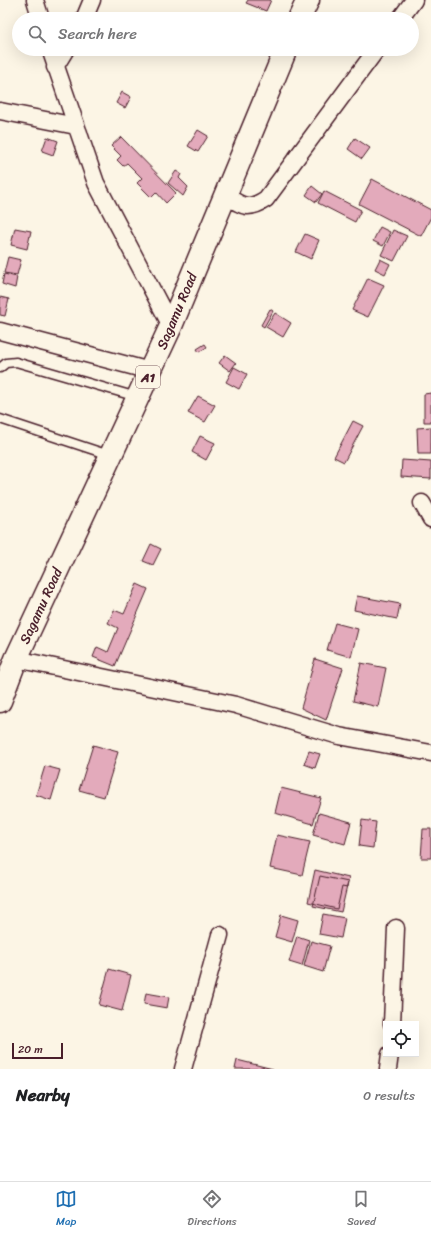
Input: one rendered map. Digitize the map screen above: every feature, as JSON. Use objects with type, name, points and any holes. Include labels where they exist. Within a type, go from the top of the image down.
[{"type":"highway","points":[[302,12],[308,0]]},
{"type":"highway","name":"Sagamu Road","points":[[0,701],[16,659],[172,326],[283,56]]},
{"type":"street","points":[[35,0],[39,12]]},
{"type":"street","points":[[87,12],[92,0]]},
{"type":"street","points":[[405,12],[414,0]]},
{"type":"street","points":[[52,56],[96,184],[172,326]]},
{"type":"street","points":[[55,67],[62,56]]},
{"type":"street","points":[[225,195],[244,206],[255,206],[266,199],[372,56]]},
{"type":"street","points":[[0,111],[76,126]]},
{"type":"street","points":[[0,332],[150,372]]},
{"type":"street","points":[[422,503],[431,519]]},
{"type":"street","points":[[16,659],[236,705],[339,736],[431,753]]},
{"type":"street","points":[[392,1021],[396,928]]},
{"type":"street","points":[[182,1069],[220,935]]},
{"type":"street","points":[[388,1069],[390,1057]]},
{"type":"lane","points":[[0,368],[6,363],[16,362],[138,398]]},
{"type":"lane","points":[[0,419],[111,456]]},
{"type":"building","points":[[248,0],[271,0],[266,11],[246,3]]},
{"type":"building","points":[[122,92],[131,97],[125,108],[116,103]]},
{"type":"building","points":[[198,130],[208,136],[198,152],[188,146]]},
{"type":"building","points":[[47,137],[58,141],[53,155],[42,151]]},
{"type":"building","points":[[121,137],[176,193],[166,203],[156,192],[151,197],[137,183],[142,178],[127,163],[123,166],[117,160],[121,156],[111,146]]},
{"type":"building","points":[[355,138],[370,148],[362,159],[348,149]]},
{"type":"building","points":[[176,171],[181,174],[179,178],[188,187],[183,196],[168,183]]},
{"type":"building","points":[[372,179],[431,210],[431,217],[421,236],[359,204]]},
{"type":"building","points":[[312,186],[322,194],[316,202],[306,195]]},
{"type":"building","points":[[324,191],[361,210],[355,222],[318,203]]},
{"type":"building","points":[[380,227],[390,232],[383,246],[373,241]]},
{"type":"building","points":[[15,228],[31,231],[27,249],[11,245]]},
{"type":"building","points":[[393,230],[407,236],[394,261],[381,255]]},
{"type":"building","points":[[305,234],[319,240],[311,259],[296,252]]},
{"type":"building","points":[[8,257],[21,260],[17,275],[4,273]]},
{"type":"building","points":[[380,259],[390,264],[385,274],[375,269]]},
{"type":"building","points":[[4,274],[17,277],[15,288],[2,284]]},
{"type":"building","points":[[368,278],[384,285],[368,317],[352,310]]},
{"type":"building","points":[[0,297],[9,299],[5,316],[0,315]]},
{"type":"building","points":[[270,309],[273,311],[264,327],[261,325]]},
{"type":"building","points":[[275,313],[291,323],[283,337],[266,327]]},
{"type":"building","points":[[205,344],[207,347],[199,352],[197,349]]},
{"type":"building","points":[[225,355],[236,363],[230,371],[219,363]]},
{"type":"building","points":[[234,367],[247,374],[239,389],[226,382]]},
{"type":"building","points":[[431,393],[431,422],[424,422],[424,394]]},
{"type":"building","points":[[198,396],[215,405],[205,422],[188,413]]},
{"type":"building","points":[[353,421],[363,426],[344,462],[334,457]]},
{"type":"building","points":[[431,427],[431,454],[418,454],[417,428]]},
{"type":"building","points":[[200,436],[215,443],[206,460],[192,452]]},
{"type":"building","points":[[402,460],[431,462],[431,479],[401,477]]},
{"type":"building","points":[[151,544],[161,549],[153,565],[143,561]]},
{"type":"building","points":[[137,584],[148,589],[115,666],[93,657],[97,647],[108,652],[118,628],[108,623],[114,610],[124,614]]},
{"type":"building","points":[[357,596],[400,604],[397,619],[354,610]]},
{"type":"building","points":[[335,623],[358,629],[351,657],[327,650]]},
{"type":"building","points":[[315,659],[343,668],[326,720],[301,708]]},
{"type":"building","points":[[361,663],[386,668],[378,707],[353,701]]},
{"type":"building","points":[[93,745],[118,752],[104,797],[79,790]]},
{"type":"building","points":[[309,751],[320,754],[315,768],[304,764]]},
{"type":"building","points":[[45,766],[60,770],[51,800],[36,795]]},
{"type":"building","points":[[281,788],[321,798],[313,824],[275,813]]},
{"type":"building","points":[[319,813],[351,822],[345,844],[313,835]]},
{"type":"building","points":[[362,820],[376,822],[373,848],[359,846]]},
{"type":"building","points":[[423,829],[431,829],[431,858],[421,858]]},
{"type":"building","points":[[277,835],[310,842],[302,875],[270,868]]},
{"type":"building","points":[[315,870],[349,878],[347,888],[342,887],[337,909],[308,902]]},
{"type":"building","points":[[320,876],[348,882],[341,912],[313,906]]},
{"type":"building","points":[[323,914],[345,918],[341,938],[319,934]]},
{"type":"building","points":[[281,915],[298,920],[292,942],[275,937]]},
{"type":"building","points":[[297,936],[309,940],[302,966],[289,962]]},
{"type":"building","points":[[311,941],[330,946],[323,972],[304,966]]},
{"type":"building","points":[[109,969],[131,975],[122,1011],[99,1005]]},
{"type":"building","points":[[146,993],[169,997],[167,1008],[144,1004]]},
{"type":"building","points":[[237,1060],[273,1069],[235,1069]]}]
